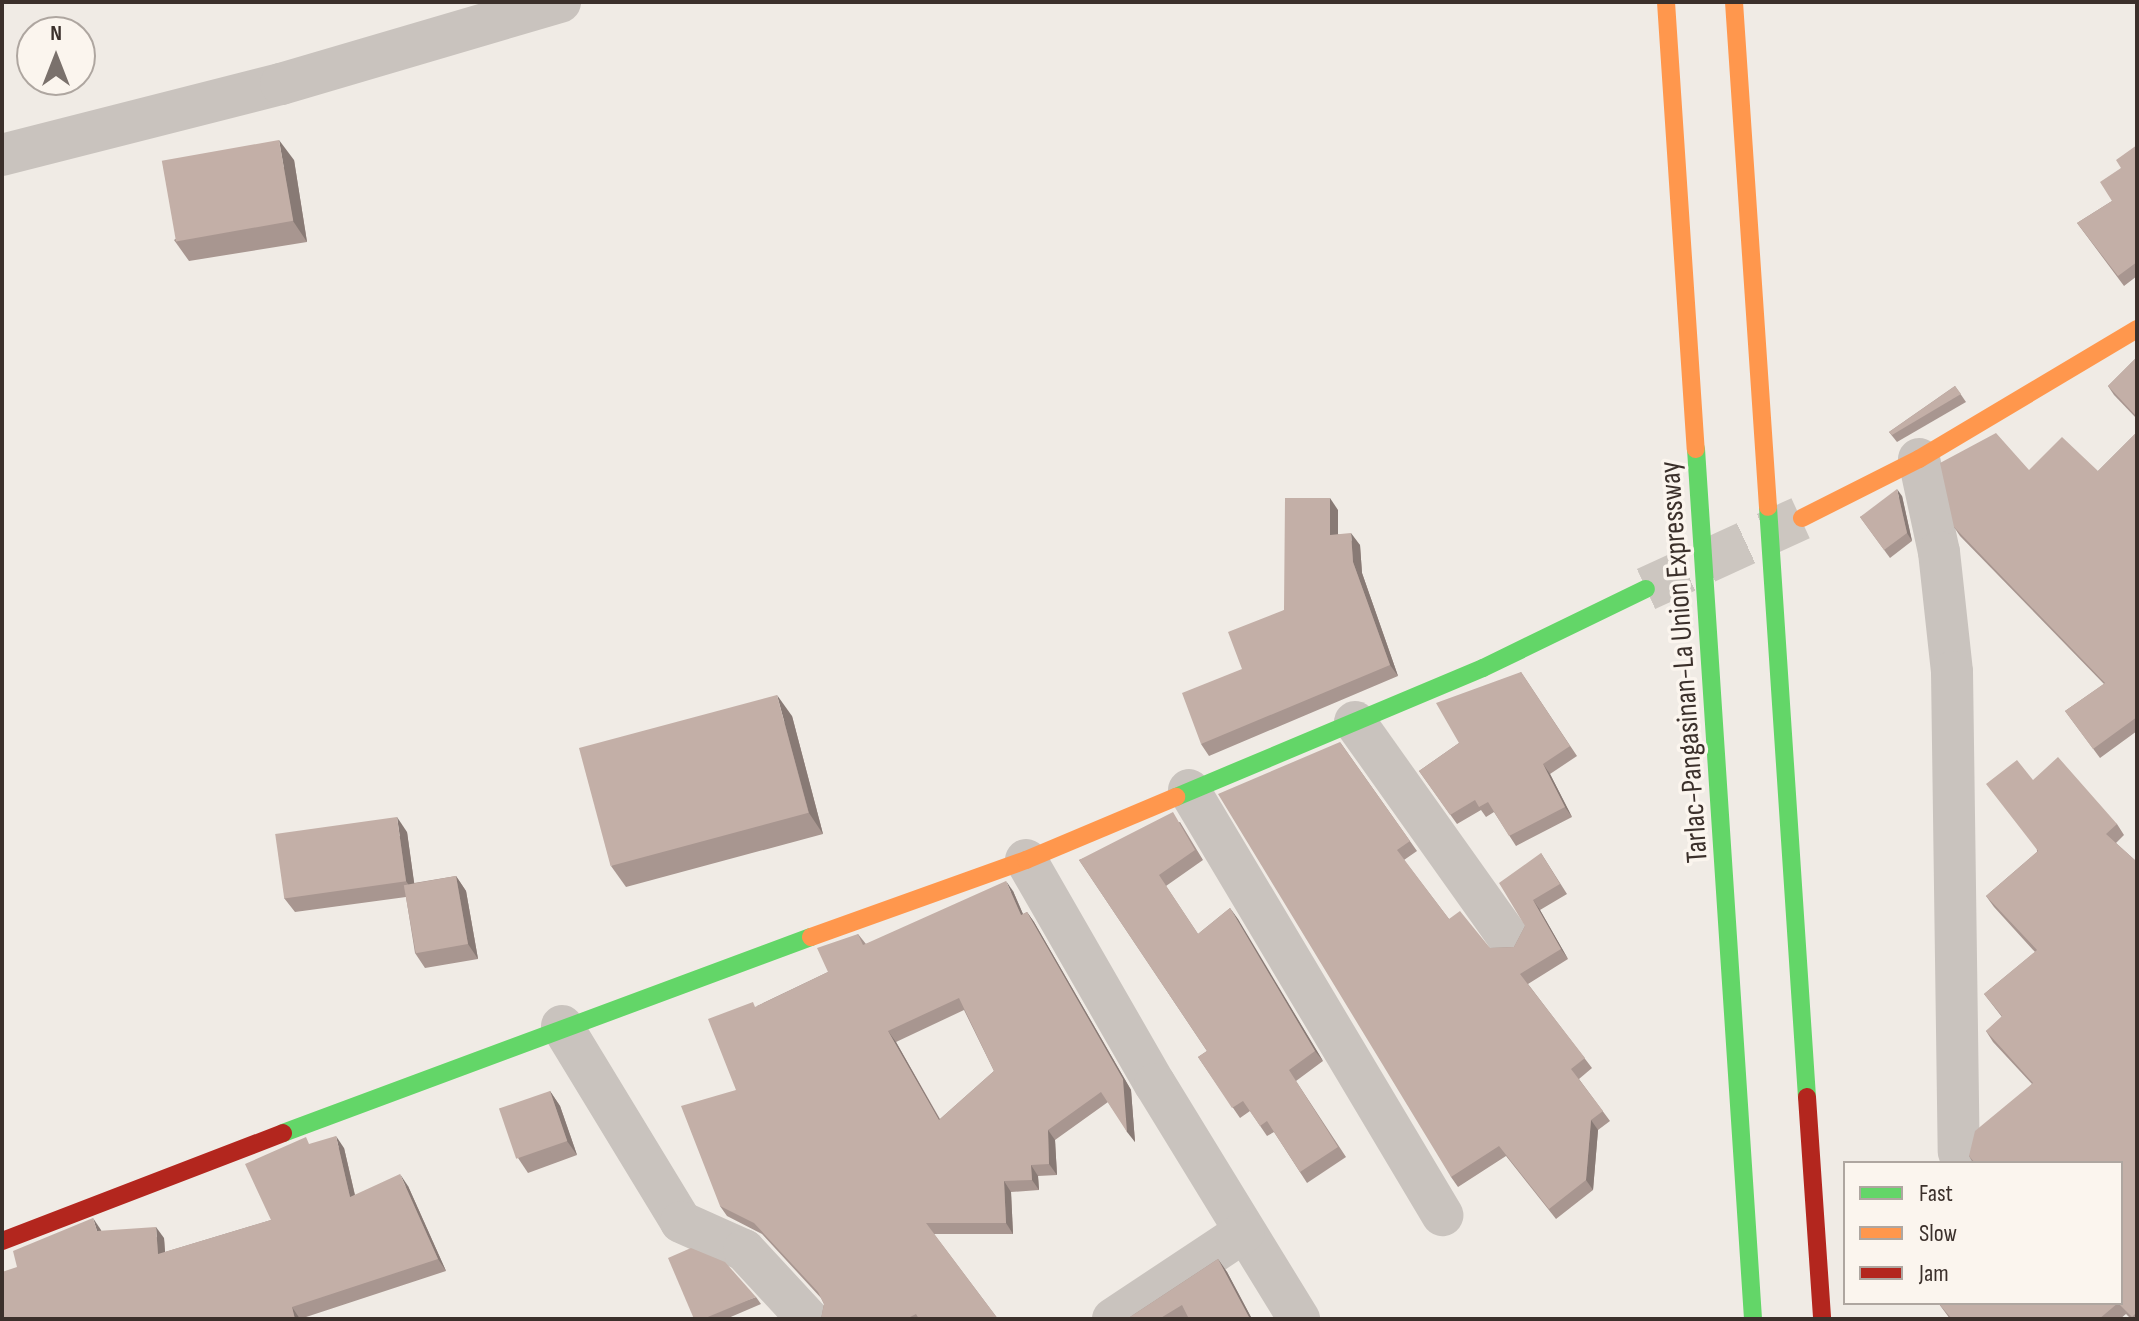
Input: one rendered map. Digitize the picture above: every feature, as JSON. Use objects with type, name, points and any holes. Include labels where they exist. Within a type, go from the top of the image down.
[{"type":"main road","name":"Tarlac-Pangasinan-La Union Expressway","points":[[1666,2],[1710,621],[1753,1319]]},
{"type":"main road","points":[[1734,2],[1777,595],[1822,1319]]},
{"type":"main road","points":[[1802,518],[1919,459],[2137,329]]},
{"type":"main road","points":[[2,1241],[562,1026],[1026,860],[1483,668],[1646,589]]},
{"type":"street","points":[[2,155],[281,84],[560,2]]},
{"type":"street","points":[[1919,459],[1939,552],[1952,672],[1959,1152]]},
{"type":"street","points":[[1355,722],[1508,937]]},
{"type":"street","points":[[1189,790],[1442,1215]]},
{"type":"street","points":[[1026,860],[1244,1232],[1299,1319]]},
{"type":"street","points":[[562,1026],[681,1222],[744,1250],[808,1319]]},
{"type":"street","points":[[1113,1319],[1244,1232]]},
{"type":"building","points":[[279,140],[293,221],[176,241],[162,161]]},
{"type":"building","points":[[2137,145],[2137,262],[2118,276],[2077,223],[2112,201],[2100,182],[2121,168],[2116,160]]},
{"type":"building","points":[[2137,357],[2137,417],[2108,386]]},
{"type":"building","points":[[1955,386],[1961,394],[1892,435],[1889,432]]},
{"type":"building","points":[[2137,432],[2137,717],[2093,749],[2065,711],[2105,683],[1954,527],[1940,463],[1996,433],[2029,470],[2062,437],[2098,471]]},
{"type":"building","points":[[1897,489],[1907,533],[1884,550],[1860,517]]},
{"type":"building","points":[[1285,498],[1330,498],[1330,535],[1351,533],[1353,562],[1390,665],[1201,744],[1182,693],[1242,669],[1228,632],[1284,610]]},
{"type":"building","points":[[1521,672],[1570,746],[1543,764],[1565,807],[1509,836],[1488,802],[1479,807],[1475,800],[1450,815],[1419,771],[1459,743],[1436,703]]},
{"type":"building","points":[[777,695],[809,813],[611,866],[579,748]]},
{"type":"building","points":[[1340,742],[1410,841],[1397,850],[1449,919],[1460,911],[1490,948],[1514,947],[1525,926],[1499,883],[1541,853],[1560,884],[1533,900],[1561,949],[1520,974],[1585,1058],[1571,1069],[1603,1111],[1591,1120],[1586,1180],[1549,1209],[1499,1146],[1451,1177],[1218,794]]},
{"type":"building","points":[[2058,757],[2117,824],[2106,834],[2137,862],[2137,1312],[2132,1317],[2120,1305],[2123,1305],[2123,1161],[1973,1161],[1969,1156],[1975,1131],[2033,1083],[1986,1031],[2002,1016],[1984,994],[2037,950],[1986,896],[2038,851],[1986,784],[2017,760],[2033,780]]},
{"type":"building","points":[[1173,812],[1195,850],[1159,875],[1198,934],[1230,908],[1315,1051],[1289,1070],[1338,1147],[1300,1172],[1267,1121],[1260,1126],[1243,1101],[1232,1108],[1198,1057],[1207,1051],[1079,860]]},
{"type":"building","points":[[397,817],[406,881],[284,898],[275,834]]},
{"type":"building","points":[[456,876],[468,944],[416,953],[404,885]]},
{"type":"building","points":[[1006,881],[1021,915],[1027,912],[1123,1079],[1127,1132],[1101,1092],[1048,1130],[1049,1164],[1031,1165],[1032,1180],[1004,1181],[1006,1223],[926,1223],[998,1319],[919,1319],[916,1314],[906,1319],[821,1319],[824,1304],[818,1292],[754,1223],[720,1206],[681,1106],[736,1090],[708,1019],[753,1002],[755,1007],[828,972],[817,948],[858,934],[863,945]],"holes":[[[959,998],[994,1071],[939,1120],[888,1031]]]},
{"type":"building","points":[[550,1091],[567,1141],[516,1159],[499,1109]]},
{"type":"building","points":[[336,1136],[350,1197],[400,1174],[438,1259],[292,1307],[295,1319],[2,1319],[2,1272],[17,1267],[13,1251],[93,1218],[97,1231],[156,1227],[158,1254],[271,1220],[245,1164],[306,1137],[309,1144]]},
{"type":"building","points":[[691,1248],[725,1262],[756,1297],[703,1319],[694,1319],[668,1258]]},
{"type":"building","points":[[1218,1259],[1250,1319],[1189,1319],[1182,1305],[1159,1319],[1127,1319]]},
{"type":"building","points":[[1940,1305],[2116,1305],[2099,1319],[1952,1319]]},
{"type":"tunnel","points":[[1646,589],[1801,518]]},
{"type":"traffic: fast","points":[[1696,449],[1753,1319]]},
{"type":"traffic: fast","points":[[1768,507],[1807,1097]]},
{"type":"traffic: fast","points":[[1176,797],[1483,668],[1646,589]]},
{"type":"traffic: fast","points":[[283,1133],[811,937]]},
{"type":"traffic: slow","points":[[1666,2],[1696,449]]},
{"type":"traffic: slow","points":[[1734,2],[1768,507]]},
{"type":"traffic: slow","points":[[1802,518],[1919,459],[2137,329]]},
{"type":"traffic: slow","points":[[811,937],[1026,860],[1176,797]]},
{"type":"traffic: jam","points":[[1807,1097],[1822,1319]]},
{"type":"traffic: jam","points":[[2,1241],[283,1133]]}]
